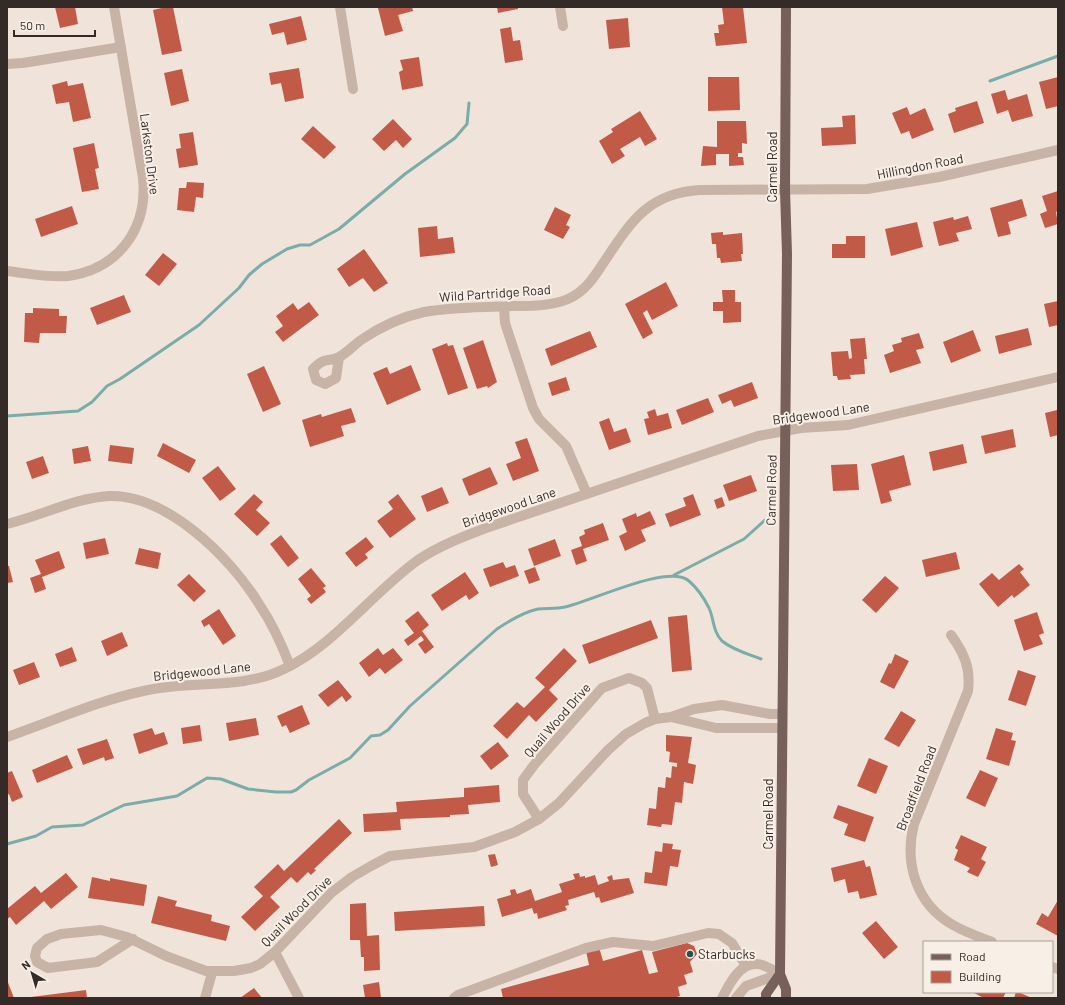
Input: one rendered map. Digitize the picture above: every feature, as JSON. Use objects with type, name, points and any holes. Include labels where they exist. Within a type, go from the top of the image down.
[{"type":"main road","name":"Carmel Road","points":[[786,7],[785,190],[787,254],[784,431],[780,974],[786,989],[786,998]]},
{"type":"main road","points":[[766,998],[766,994],[780,974]]},
{"type":"street","name":"Larkston Drive","points":[[7,271],[66,276],[83,273],[99,267],[117,254],[128,242],[136,227],[143,206],[144,189],[114,7]]},
{"type":"street","points":[[340,7],[353,89]]},
{"type":"street","points":[[560,7],[563,26]]},
{"type":"street","points":[[7,64],[23,63],[121,47]]},
{"type":"street","name":"Hillingdon Road","points":[[785,190],[867,189],[901,184],[1058,150]]},
{"type":"street","name":"Wild Partridge Road","points":[[339,357],[361,340],[400,319],[438,310],[556,303],[578,293],[593,279],[629,224],[640,212],[667,197],[688,191],[785,190]]},
{"type":"street","points":[[504,307],[505,323],[533,408],[539,419],[566,446],[586,494]]},
{"type":"street","name":"Bridgewood Lane","points":[[7,737],[125,696],[172,686],[251,680],[269,676],[290,666],[315,650],[400,576],[431,552],[455,539],[586,494],[758,436],[784,431],[848,425],[1058,377]]},
{"type":"street","points":[[7,524],[92,498],[125,497],[162,509],[179,519],[212,548],[247,586],[269,620],[290,666]]},
{"type":"street","name":"Broadfield Road","points":[[951,635],[962,649],[967,663],[969,672],[968,691],[914,824],[910,840],[910,856],[917,885],[932,908],[953,925],[990,941]]},
{"type":"street","name":"Quail Wood Drive","points":[[539,819],[523,794],[523,780],[534,765],[602,688],[629,678],[642,683],[647,688],[655,719]]},
{"type":"street","name":"Quail Wood Drive","points":[[133,940],[98,962],[48,968],[37,962],[35,956],[37,948],[47,939],[61,934],[101,930],[115,932],[133,940],[184,964],[212,973],[234,972],[251,968],[260,964],[275,952],[331,893],[352,877],[390,856],[474,847],[515,832],[539,819],[559,803],[608,750],[626,734],[655,719],[671,717],[694,709],[722,705],[770,714],[782,714]]},
{"type":"street","name":"Quail Wood Drive","points":[[671,717],[716,728],[782,728]]},
{"type":"street","points":[[454,998],[458,995],[586,948],[613,942],[653,946],[708,933],[719,934],[732,943],[746,966]]},
{"type":"street","points":[[275,952],[299,998]]},
{"type":"street","points":[[722,998],[731,983],[746,966],[758,964],[780,974]]},
{"type":"street","points":[[205,998],[212,973]]},
{"type":"street","points":[[736,998],[746,986],[780,974]]},
{"type":"building","points":[[55,7],[75,7],[78,24],[60,28]]},
{"type":"building","points":[[173,7],[182,51],[162,55],[153,10]]},
{"type":"building","points":[[412,7],[413,11],[398,15],[403,31],[385,36],[378,8]]},
{"type":"building","points":[[497,7],[518,7],[518,9],[498,13]]},
{"type":"building","points":[[722,7],[743,7],[747,43],[716,46],[714,33],[719,33],[718,25],[724,24]]},
{"type":"building","points":[[301,16],[307,40],[287,45],[284,32],[272,35],[269,24]]},
{"type":"building","points":[[628,18],[630,47],[609,49],[606,20]]},
{"type":"building","points":[[511,27],[513,41],[520,40],[523,60],[505,63],[500,29]]},
{"type":"building","points":[[419,57],[423,86],[402,90],[399,72],[403,70],[400,60]]},
{"type":"building","points":[[299,68],[304,98],[285,102],[281,83],[271,85],[269,73]]},
{"type":"building","points":[[182,69],[189,101],[171,106],[164,73]]},
{"type":"building","points":[[708,77],[739,77],[740,110],[708,111]]},
{"type":"building","points":[[1058,77],[1058,106],[1046,109],[1039,82]]},
{"type":"building","points":[[67,81],[68,86],[83,83],[91,118],[73,122],[69,102],[56,104],[52,85]]},
{"type":"building","points":[[1005,90],[1008,100],[1027,94],[1033,116],[1012,122],[1008,110],[997,114],[991,94]]},
{"type":"building","points":[[977,101],[984,123],[954,133],[948,114],[956,111],[955,108]]},
{"type":"building","points":[[907,107],[910,115],[925,108],[934,130],[912,139],[909,131],[901,134],[892,113]]},
{"type":"building","points":[[640,111],[657,139],[645,146],[640,137],[620,149],[625,156],[612,164],[599,141],[613,132],[611,129]]},
{"type":"building","points":[[855,115],[856,144],[822,146],[821,128],[843,127],[842,116]]},
{"type":"building","points":[[393,119],[412,139],[403,148],[396,140],[384,151],[372,139]]},
{"type":"building","points":[[717,121],[746,121],[747,144],[742,143],[742,153],[738,153],[738,157],[743,157],[744,165],[729,166],[729,154],[716,154],[716,165],[701,166],[703,146],[717,147]]},
{"type":"building","points":[[313,126],[336,147],[324,159],[301,139]]},
{"type":"building","points":[[193,132],[198,165],[179,168],[176,149],[181,148],[179,134]]},
{"type":"building","points":[[94,143],[99,168],[95,169],[99,189],[82,192],[73,148]]},
{"type":"building","points":[[187,182],[204,183],[203,198],[196,197],[194,212],[177,210],[179,188],[186,188]]},
{"type":"building","points":[[1058,191],[1058,211],[1056,212],[1058,224],[1045,228],[1040,214],[1047,211],[1042,196]]},
{"type":"building","points":[[1022,199],[1027,216],[1008,222],[1011,234],[998,237],[990,208]]},
{"type":"building","points":[[72,206],[78,224],[41,237],[35,219]]},
{"type":"building","points":[[555,207],[571,215],[566,225],[570,227],[563,239],[544,230]]},
{"type":"building","points":[[968,216],[972,229],[956,233],[959,241],[939,246],[933,222],[953,217],[954,220]]},
{"type":"building","points":[[917,222],[923,247],[891,256],[885,229]]},
{"type":"building","points":[[437,226],[438,239],[453,237],[455,253],[420,257],[418,228]]},
{"type":"building","points":[[723,232],[723,235],[742,233],[742,261],[721,263],[720,258],[717,258],[716,244],[712,244],[711,233]]},
{"type":"building","points":[[846,236],[865,236],[865,258],[832,258],[832,244],[846,244]]},
{"type":"building","points":[[364,249],[388,283],[374,292],[363,278],[349,287],[337,269]]},
{"type":"building","points":[[163,253],[177,264],[159,286],[145,275]]},
{"type":"building","points":[[666,282],[678,306],[652,320],[647,310],[643,313],[653,333],[643,339],[625,304]]},
{"type":"building","points":[[722,290],[735,290],[735,302],[741,302],[741,322],[723,323],[723,311],[713,311],[713,302],[723,302]]},
{"type":"building","points":[[124,295],[131,312],[97,325],[90,308]]},
{"type":"building","points":[[1058,301],[1058,325],[1049,327],[1044,304]]},
{"type":"building","points":[[309,302],[319,315],[283,342],[275,332],[283,326],[276,316],[293,303],[298,310]]},
{"type":"building","points":[[33,308],[59,309],[59,316],[67,316],[66,333],[40,333],[39,343],[24,342],[25,313],[33,313]]},
{"type":"building","points":[[1028,328],[1032,345],[999,354],[995,336]]},
{"type":"building","points":[[973,330],[981,351],[951,363],[943,342]]},
{"type":"building","points":[[590,331],[597,347],[551,366],[545,349]]},
{"type":"building","points":[[919,333],[924,348],[916,350],[921,363],[890,373],[884,355],[894,351],[892,345],[902,342],[901,338]]},
{"type":"building","points":[[865,338],[867,359],[864,359],[865,374],[850,375],[851,379],[838,380],[837,376],[833,376],[831,352],[848,351],[849,359],[852,358],[850,339]]},
{"type":"building","points":[[483,340],[497,382],[488,388],[487,386],[477,389],[463,348]]},
{"type":"building","points":[[447,343],[448,346],[453,345],[468,388],[448,395],[432,349]]},
{"type":"building","points":[[411,365],[421,390],[387,405],[373,373],[387,367],[390,374]]},
{"type":"building","points":[[264,366],[281,404],[263,412],[247,374]]},
{"type":"building","points":[[566,377],[570,390],[552,396],[548,383]]},
{"type":"building","points":[[752,382],[758,398],[734,407],[731,400],[722,404],[718,395]]},
{"type":"building","points":[[708,398],[714,412],[682,425],[676,410]]},
{"type":"building","points":[[351,408],[356,422],[341,426],[344,436],[310,447],[302,420],[321,414],[322,417]]},
{"type":"building","points":[[655,409],[657,416],[668,413],[672,428],[648,435],[644,419],[649,418],[647,412]]},
{"type":"building","points":[[1057,410],[1058,435],[1050,437],[1045,413]]},
{"type":"building","points":[[609,418],[614,432],[626,428],[631,442],[609,450],[599,422]]},
{"type":"building","points":[[1013,429],[1016,447],[985,454],[981,436]]},
{"type":"building","points":[[527,438],[539,471],[513,481],[506,464],[521,458],[515,442]]},
{"type":"building","points":[[163,443],[196,460],[189,473],[157,456]]},
{"type":"building","points":[[963,444],[967,463],[933,471],[929,452]]},
{"type":"building","points":[[110,445],[134,448],[132,464],[108,461]]},
{"type":"building","points":[[88,446],[91,461],[74,464],[72,449]]},
{"type":"building","points":[[904,455],[911,485],[889,491],[892,501],[881,504],[871,464]]},
{"type":"building","points":[[43,456],[49,473],[32,479],[26,462]]},
{"type":"building","points":[[857,464],[859,490],[833,491],[831,465]]},
{"type":"building","points":[[218,466],[236,489],[220,501],[202,478]]},
{"type":"building","points":[[490,467],[498,484],[469,496],[462,479]]},
{"type":"building","points":[[751,475],[757,491],[729,501],[723,485]]},
{"type":"building","points":[[442,487],[449,503],[427,512],[421,496]]},
{"type":"building","points":[[254,494],[263,502],[256,510],[270,523],[257,536],[234,514]]},
{"type":"building","points":[[398,494],[416,519],[390,538],[377,521],[393,509],[388,502]]},
{"type":"building","points":[[693,494],[701,515],[670,527],[665,514],[686,506],[683,498]]},
{"type":"building","points":[[722,497],[725,506],[717,509],[714,500]]},
{"type":"building","points":[[650,511],[656,524],[641,530],[646,541],[625,551],[619,536],[627,532],[622,519],[636,513],[637,517]]},
{"type":"building","points":[[603,523],[609,540],[583,549],[587,561],[576,565],[571,550],[582,546],[579,537],[585,534],[584,530]]},
{"type":"building","points":[[281,535],[299,558],[288,567],[270,544]]},
{"type":"building","points":[[366,537],[374,547],[365,554],[368,558],[356,567],[345,553]]},
{"type":"building","points":[[105,538],[109,554],[86,559],[83,543]]},
{"type":"building","points":[[555,539],[561,556],[534,566],[528,549]]},
{"type":"building","points":[[139,548],[161,553],[158,569],[135,564]]},
{"type":"building","points":[[59,551],[65,568],[42,577],[46,589],[35,593],[30,578],[41,574],[35,560]]},
{"type":"building","points":[[956,552],[960,569],[926,577],[922,560]]},
{"type":"building","points":[[503,562],[506,568],[515,565],[519,576],[490,587],[483,569]]},
{"type":"building","points":[[1019,564],[1024,569],[1020,572],[1030,585],[1014,598],[1012,595],[998,607],[979,584],[992,573],[999,580]]},
{"type":"building","points":[[7,566],[9,566],[13,582],[7,583]]},
{"type":"building","points":[[535,567],[540,580],[529,584],[524,571]]},
{"type":"building","points":[[311,568],[326,586],[323,588],[326,592],[311,604],[307,599],[311,596],[298,579]]},
{"type":"building","points":[[465,572],[479,593],[469,600],[466,595],[442,611],[431,595]]},
{"type":"building","points":[[189,574],[206,591],[194,602],[177,585]]},
{"type":"building","points":[[885,576],[899,588],[876,613],[862,600]]},
{"type":"building","points":[[219,609],[236,636],[223,645],[209,624],[204,627],[201,621]]},
{"type":"building","points":[[418,611],[429,625],[422,631],[434,647],[425,654],[418,644],[424,640],[421,636],[408,646],[404,640],[414,633],[405,621]]},
{"type":"building","points":[[1037,612],[1044,633],[1039,635],[1043,644],[1024,651],[1014,620]]},
{"type":"building","points":[[687,615],[692,670],[672,672],[668,617]]},
{"type":"building","points":[[651,620],[658,638],[589,664],[582,645]]},
{"type":"building","points":[[122,632],[128,646],[107,656],[101,641]]},
{"type":"building","points":[[72,647],[77,661],[60,667],[55,654]]},
{"type":"building","points":[[378,648],[383,655],[393,648],[403,660],[385,674],[380,668],[369,677],[359,663]]},
{"type":"building","points":[[564,648],[577,661],[549,690],[558,699],[536,722],[529,715],[507,739],[493,726],[517,702],[524,708],[545,687],[535,678]]},
{"type":"building","points":[[895,654],[909,661],[894,689],[880,682]]},
{"type":"building","points":[[34,662],[40,677],[19,685],[13,670]]},
{"type":"building","points":[[1018,670],[1036,676],[1026,706],[1008,700]]},
{"type":"building","points":[[338,680],[352,697],[346,702],[342,696],[328,707],[318,695]]},
{"type":"building","points":[[302,705],[310,724],[290,733],[286,725],[282,727],[277,716]]},
{"type":"building","points":[[901,711],[916,720],[899,747],[884,739]]},
{"type":"building","points":[[256,718],[259,735],[229,741],[226,723]]},
{"type":"building","points":[[200,725],[202,741],[183,744],[181,728]]},
{"type":"building","points":[[152,728],[155,735],[164,732],[168,744],[139,754],[133,734]]},
{"type":"building","points":[[996,728],[1013,733],[1011,740],[1016,741],[1009,766],[986,759]]},
{"type":"building","points":[[666,735],[692,737],[688,763],[696,765],[693,784],[684,782],[682,803],[675,802],[672,825],[662,824],[661,827],[647,825],[649,808],[656,809],[658,787],[665,788],[666,777],[671,778],[672,766],[677,767],[677,763],[669,762],[670,752],[666,751]]},
{"type":"building","points":[[107,739],[114,758],[105,761],[104,757],[83,765],[77,749]]},
{"type":"building","points":[[498,742],[509,756],[491,770],[480,756]]},
{"type":"building","points":[[67,755],[73,768],[37,783],[32,770]]},
{"type":"building","points":[[869,758],[888,766],[876,794],[857,786]]},
{"type":"building","points":[[980,770],[998,778],[985,807],[966,798]]},
{"type":"building","points":[[12,771],[23,797],[12,802],[9,794],[7,795],[7,773]]},
{"type":"building","points":[[499,785],[500,802],[468,805],[469,814],[450,815],[450,817],[400,819],[401,830],[364,832],[363,814],[397,812],[396,802],[464,797],[464,788]]},
{"type":"building","points":[[838,805],[874,817],[865,842],[844,835],[848,824],[833,818]]},
{"type":"building","points":[[339,819],[352,833],[314,869],[316,870],[311,875],[308,872],[297,883],[291,877],[270,897],[280,907],[255,931],[241,917],[263,896],[254,887],[278,864],[284,871]]},
{"type":"building","points":[[961,835],[987,847],[981,859],[986,862],[978,877],[967,872],[970,868],[954,860],[958,850],[955,848]]},
{"type":"building","points":[[663,843],[673,844],[672,849],[681,850],[678,867],[670,866],[667,886],[644,883],[645,872],[652,873],[655,851],[662,852]]},
{"type":"building","points":[[495,854],[498,865],[491,867],[488,855]]},
{"type":"building","points":[[864,860],[866,867],[870,866],[877,895],[860,899],[858,891],[848,893],[845,879],[834,882],[831,868]]},
{"type":"building","points":[[66,873],[78,887],[51,909],[44,901],[16,925],[10,917],[7,919],[7,909],[35,886],[41,893]]},
{"type":"building","points":[[579,873],[580,877],[585,876],[585,878],[595,875],[598,885],[609,881],[607,877],[612,875],[613,880],[629,878],[634,893],[601,903],[599,897],[596,898],[594,892],[568,900],[569,905],[565,906],[567,910],[538,919],[537,913],[534,914],[532,908],[502,917],[497,899],[511,895],[510,890],[515,889],[517,894],[531,889],[535,901],[562,892],[559,884],[575,879],[573,874]]},
{"type":"building","points":[[92,877],[110,881],[110,878],[147,885],[144,906],[88,898]]},
{"type":"building","points":[[158,896],[177,901],[175,906],[212,915],[211,921],[230,926],[226,941],[151,923]]},
{"type":"building","points":[[1058,900],[1058,936],[1036,924],[1042,913],[1048,917]]},
{"type":"building","points":[[366,903],[367,936],[379,935],[380,970],[364,971],[364,957],[361,957],[360,940],[350,940],[350,904]]},
{"type":"building","points":[[484,906],[485,926],[395,931],[394,912]]},
{"type":"building","points":[[876,921],[898,947],[884,959],[862,933]]},
{"type":"building","points":[[687,943],[694,946],[697,954],[690,962],[693,972],[684,975],[687,984],[678,987],[680,996],[674,998],[503,998],[501,989],[589,965],[586,951],[599,947],[603,961],[642,950],[649,974],[658,972],[652,952]]},
{"type":"building","points":[[7,980],[14,998],[7,998]]},
{"type":"building","points":[[379,982],[381,998],[365,998],[363,985]]},
{"type":"building","points":[[254,988],[262,998],[240,998]]},
{"type":"building","points":[[86,990],[87,998],[31,997]]},
{"type":"building","points":[[974,993],[1006,993],[1003,998],[984,998]]},
{"type":"building","points":[[1016,993],[1020,993],[1032,998],[1014,998]]},
{"type":"waterway","points":[[990,81],[1058,56]]},
{"type":"waterway","points":[[7,416],[78,411],[92,402],[107,386],[120,379],[199,325],[239,288],[249,275],[262,264],[287,249],[300,245],[310,245],[339,229],[405,174],[455,138],[467,124],[469,103]]},
{"type":"waterway","points":[[674,575],[744,539],[765,520]]},
{"type":"waterway","points":[[7,844],[36,836],[52,827],[83,825],[124,805],[177,796],[207,778],[221,779],[248,789],[276,792],[291,792],[296,790],[309,780],[350,758],[371,736],[380,735],[388,730],[410,706],[497,629],[511,620],[532,610],[558,608],[577,604],[628,585],[647,580],[664,577],[679,577],[689,581],[698,590],[707,604],[711,612],[717,634],[722,641],[736,649],[761,659]]},
{"type":"place","name":"Starbucks","points":[[690,954]]}]
